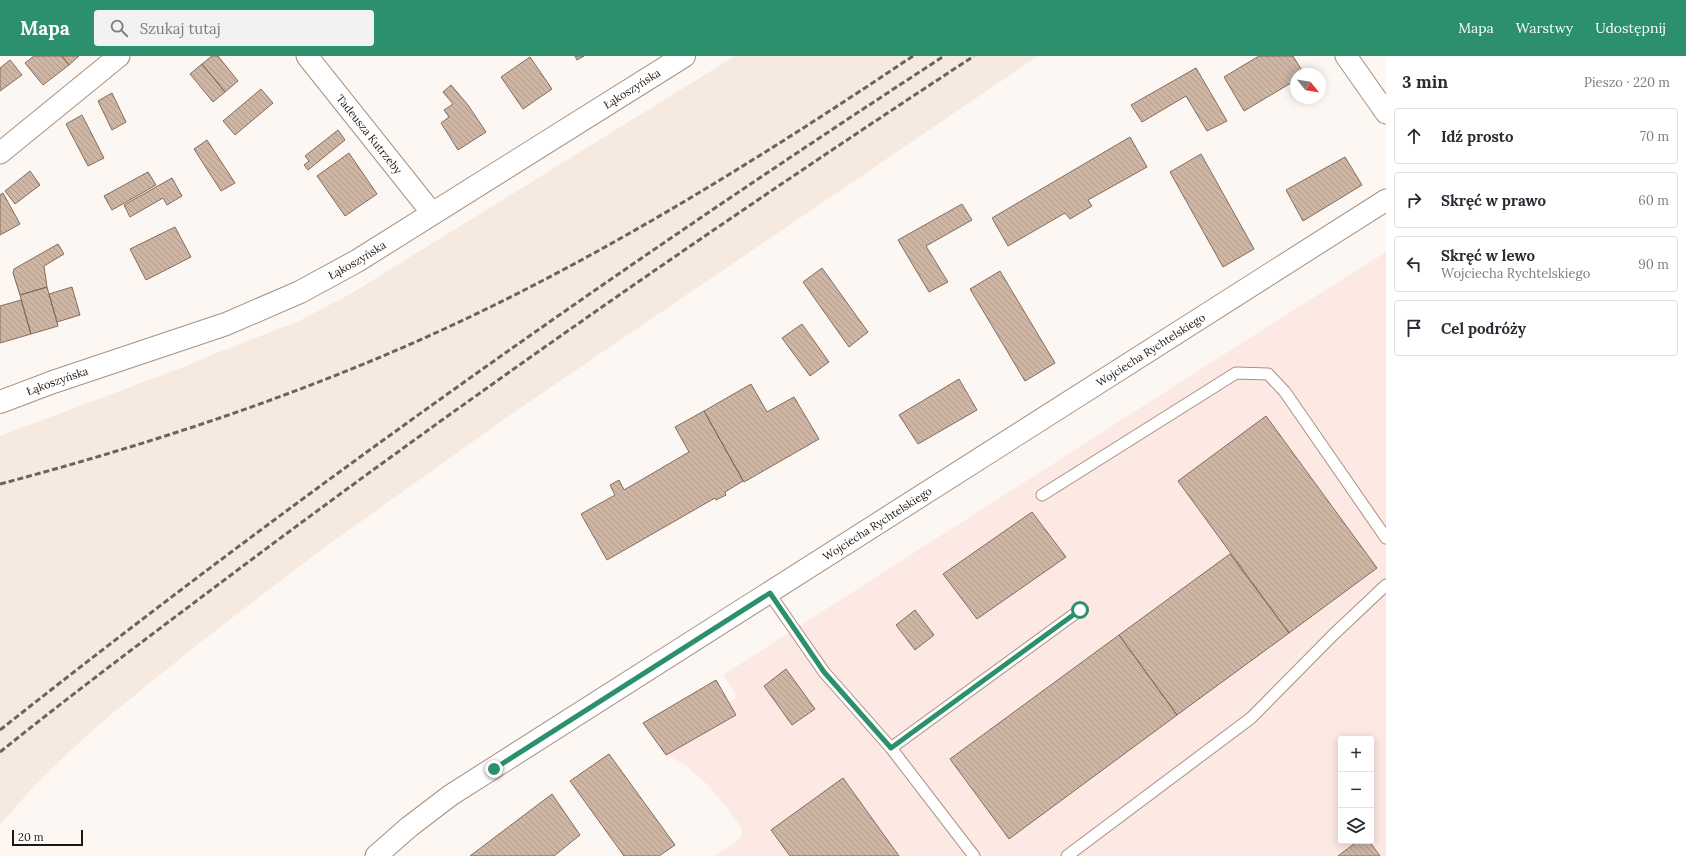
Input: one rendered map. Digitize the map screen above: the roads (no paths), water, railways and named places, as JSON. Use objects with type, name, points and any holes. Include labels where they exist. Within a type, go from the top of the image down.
[{"type":"street","points":[[0,153],[118,56]]},
{"type":"street","name":"Tadeusza Kutrzeby","points":[[307,56],[432,213]]},
{"type":"street","name":"Łąkoszyńska","points":[[0,402],[53,382],[226,324],[300,292],[357,261],[684,56]]},
{"type":"street","points":[[1346,56],[1386,113]]},
{"type":"street","name":"Wojciecha Rychtelskiego","points":[[376,856],[409,827],[451,795],[1386,200]]},
{"type":"lane","points":[[1042,496],[1236,373],[1268,374],[1285,392],[1386,538]]},
{"type":"lane","points":[[1067,856],[1251,718],[1334,634],[1386,585]]},
{"type":"lane","points":[[770,593],[824,672],[891,748],[974,856]]},
{"type":"lane","points":[[891,748],[1080,610]]},
{"type":"railway","points":[[0,484],[57,469],[169,435],[280,397],[388,354],[442,330],[503,301],[624,237],[799,131],[913,56]]},
{"type":"railway","points":[[0,730],[230,553],[464,382],[702,217],[944,56]]},
{"type":"railway","points":[[0,752],[80,689],[215,587],[402,449],[590,315],[686,249],[974,56]]}]
